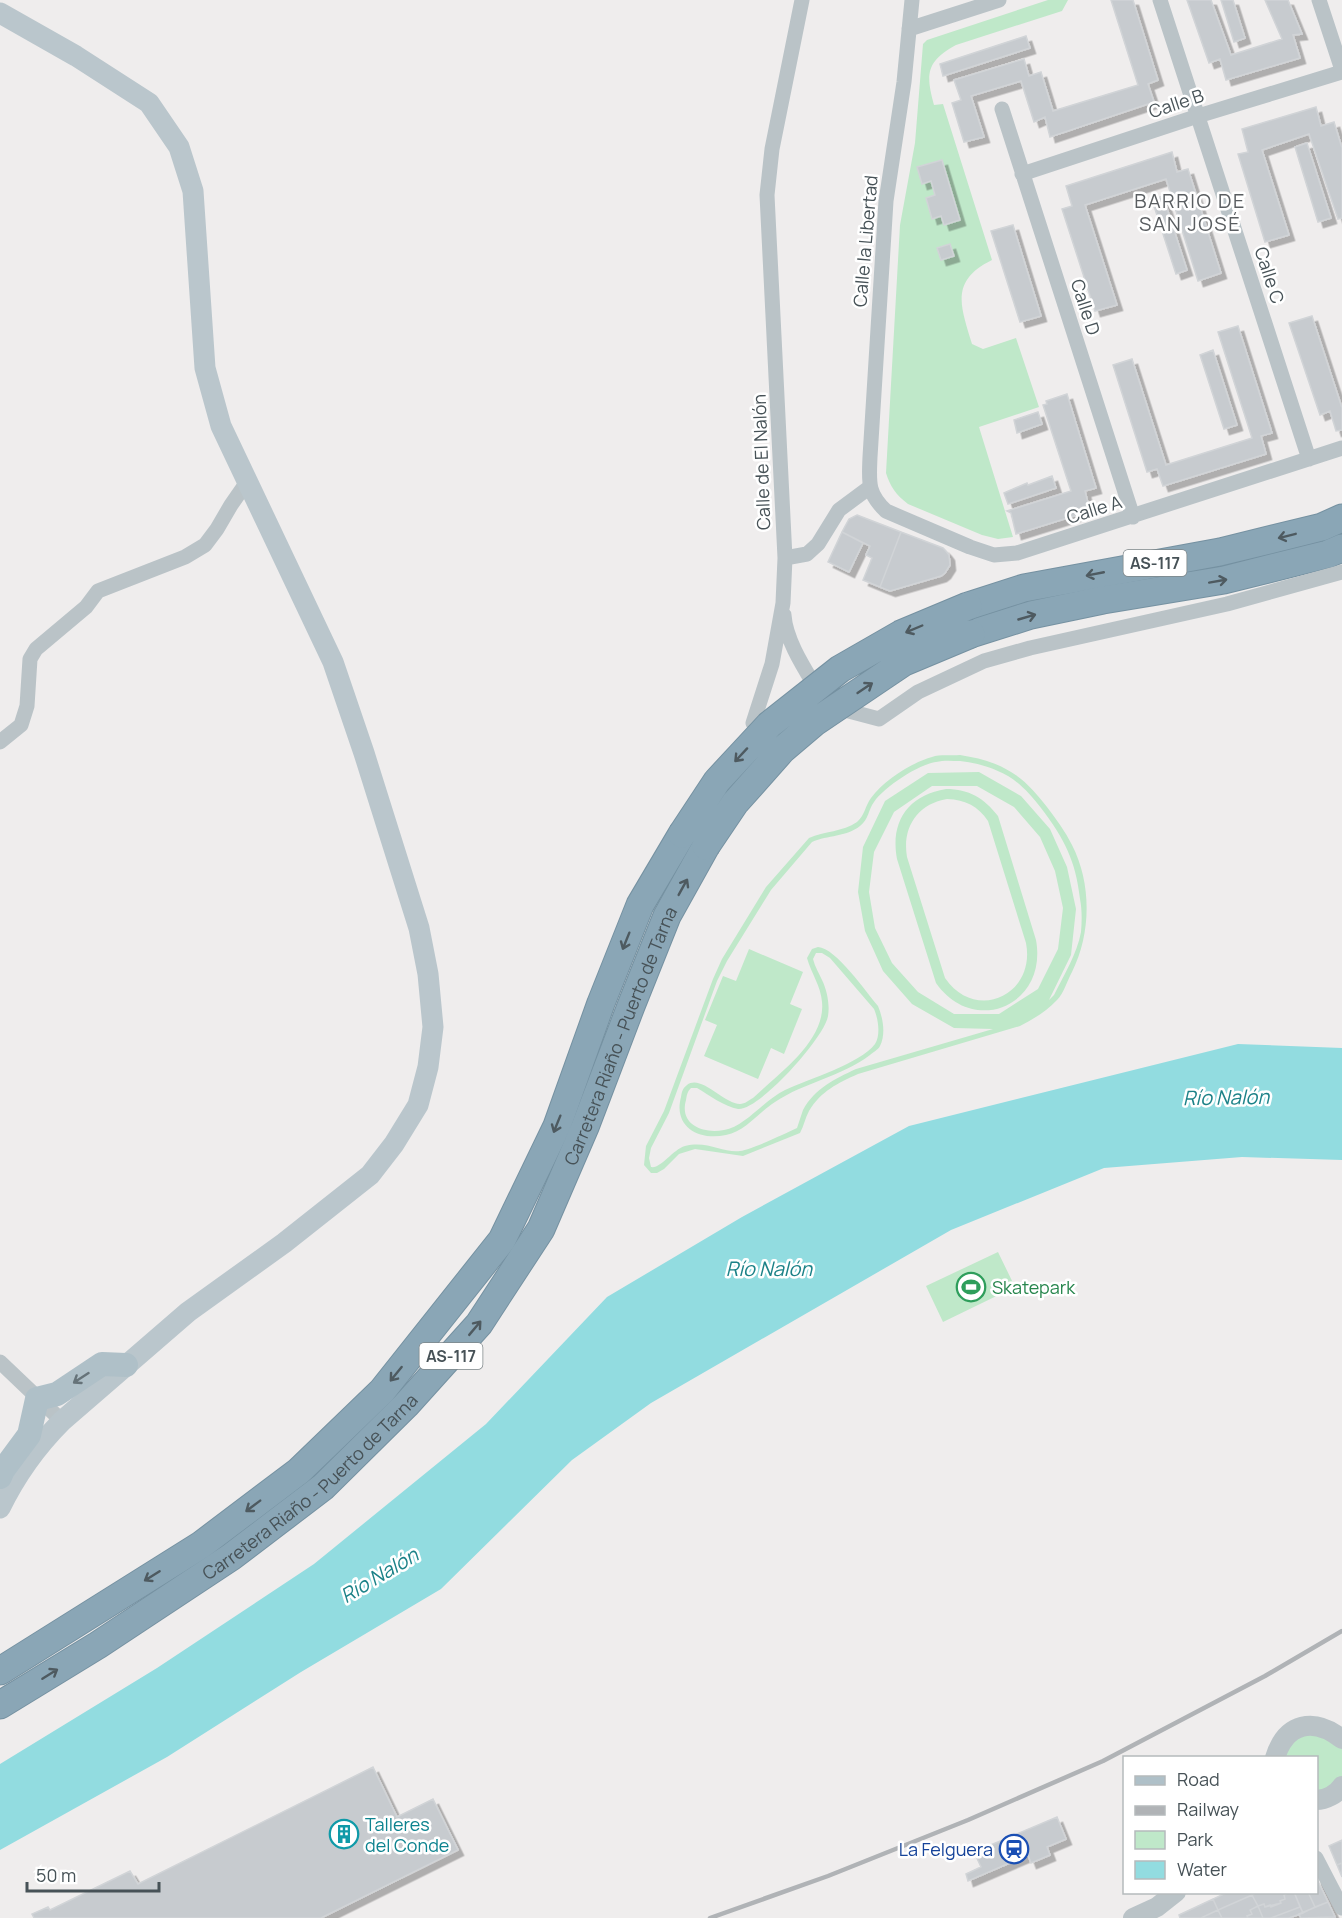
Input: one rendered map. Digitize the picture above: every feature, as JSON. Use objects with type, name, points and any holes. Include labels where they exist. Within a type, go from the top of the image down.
[{"type":"highway","name":"Carretera Riaño - Puerto de Tarna","points":[[0,1671],[201,1545],[299,1471],[382,1391],[502,1240],[557,1126],[601,1002],[640,905],[717,781],[769,725],[840,669],[901,634],[968,606],[1024,588],[1220,552],[1322,527],[1342,518]]},
{"type":"highway","name":"Carretera Riaño - Puerto de Tarna","points":[[0,1705],[98,1645],[231,1557],[323,1487],[406,1405],[479,1324],[541,1230],[585,1127],[667,916],[706,846],[735,802],[782,750],[815,722],[904,662],[971,634],[1030,615],[1103,600],[1224,580],[1328,554],[1342,548]]},
{"type":"main road","points":[[0,13],[76,56],[149,103],[179,147],[193,191],[205,368],[221,426],[333,662],[415,917],[428,974],[433,1027],[428,1067],[418,1105],[394,1144],[370,1175],[284,1243],[188,1312],[62,1421],[48,1435],[8,1492],[0,1508]]},
{"type":"main road","points":[[0,1477],[29,1435],[37,1398],[57,1394],[102,1364],[126,1365]]},
{"type":"street","name":"Calle de El Nalón","points":[[753,723],[772,664],[783,603],[784,558],[767,195],[772,149],[802,0]]},
{"type":"street","name":"Calle la Libertad","points":[[870,487],[871,417],[886,201],[904,82],[912,0]]},
{"type":"street","points":[[909,29],[999,0]]},
{"type":"street","name":"Calle C","points":[[1160,0],[1309,459]]},
{"type":"street","points":[[1319,0],[1342,71]]},
{"type":"street","name":"Calle B","points":[[1022,174],[1342,71]]},
{"type":"street","name":"Calle D","points":[[1002,109],[1133,517]]},
{"type":"street","name":"Calle A","points":[[870,487],[875,501],[886,511],[994,555],[1017,554],[1342,448]]},
{"type":"street","points":[[0,742],[21,725],[27,706],[30,659],[36,648],[86,607],[98,591],[185,558],[205,545],[248,482]]},
{"type":"street","points":[[784,558],[807,554],[818,544],[839,510],[870,487]]},
{"type":"street","points":[[783,603],[784,625],[791,642],[826,705],[879,719],[918,692],[984,661],[1030,648],[1227,604],[1342,572]]},
{"type":"street","points":[[0,1362],[62,1421]]},
{"type":"street","points":[[1276,1756],[1280,1744],[1294,1730],[1309,1725],[1329,1728],[1342,1739]]},
{"type":"street","points":[[1318,1800],[1324,1800],[1340,1790],[1342,1786]]},
{"type":"street","points":[[1318,1860],[1342,1908]]},
{"type":"street","points":[[1133,1918],[1157,1907],[1175,1894]]},
{"type":"green space","points":[[1048,0],[1068,0],[1062,11],[956,45],[938,57],[930,70],[929,77],[934,105],[943,104],[992,260],[978,268],[964,286],[962,307],[972,344],[983,349],[1016,338],[1039,407],[979,427],[1013,537],[998,539],[982,535],[908,504],[894,490],[886,473],[900,225],[915,143],[923,44],[927,40]],"holes":[[[942,160],[960,220],[944,225],[941,216],[932,218],[926,198],[935,195],[931,181],[922,184],[917,167]],[[950,244],[954,256],[941,260],[937,248]]]},
{"type":"green space","points":[[960,755],[993,763],[1021,779],[1039,797],[1057,821],[1079,860],[1086,892],[1086,925],[1078,957],[1059,997],[1044,1012],[1020,1026],[858,1074],[830,1088],[814,1104],[800,1133],[743,1156],[695,1149],[679,1154],[664,1169],[651,1173],[644,1165],[646,1146],[664,1111],[713,979],[722,959],[766,887],[809,838],[846,828],[857,822],[876,791],[898,773],[915,763],[932,757]],"holes":[[[960,761],[990,768],[1017,782],[1041,808],[1068,850],[1078,885],[1081,932],[1073,956],[1054,995],[1049,1000],[1071,955],[1076,909],[1067,867],[1050,829],[1021,796],[979,772],[928,773],[885,801],[863,847],[858,892],[865,931],[883,971],[912,1004],[954,1028],[993,1029],[856,1069],[826,1085],[813,1096],[803,1110],[797,1128],[746,1150],[734,1151],[708,1145],[685,1146],[659,1165],[651,1167],[649,1158],[651,1148],[669,1113],[717,981],[771,890],[812,842],[849,832],[860,826],[879,796],[902,777],[929,764]],[[932,786],[977,786],[1014,807],[1040,837],[1055,871],[1063,908],[1058,949],[1038,989],[999,1014],[954,1014],[918,992],[892,963],[875,928],[869,892],[874,852],[894,812]]]},
{"type":"green space","points":[[954,789],[969,793],[987,804],[998,816],[1036,940],[1037,963],[1031,982],[1020,996],[1005,1006],[988,1010],[969,1008],[952,999],[936,983],[897,859],[896,846],[896,833],[905,812],[921,797],[933,792]],"holes":[[[947,799],[966,802],[976,808],[988,821],[1026,943],[1027,961],[1022,977],[1013,989],[1001,997],[987,1000],[972,999],[958,992],[945,978],[907,857],[907,836],[914,819],[927,806]]]},
{"type":"green space","points":[[818,947],[825,949],[842,962],[878,1006],[883,1031],[879,1047],[859,1063],[787,1095],[769,1106],[740,1130],[726,1135],[706,1136],[690,1129],[681,1116],[680,1107],[682,1092],[687,1085],[699,1083],[734,1103],[744,1103],[753,1098],[787,1067],[809,1043],[821,1016],[822,1002],[820,990],[807,958],[812,949]],"holes":[[[816,953],[822,953],[830,958],[874,1009],[878,1026],[875,1044],[858,1058],[777,1094],[747,1119],[732,1128],[708,1131],[689,1122],[685,1109],[687,1094],[691,1088],[697,1088],[733,1108],[748,1106],[775,1086],[816,1040],[829,1012],[825,988],[813,959]]]},
{"type":"green space","points":[[749,949],[803,972],[790,1004],[802,1009],[784,1054],[771,1048],[758,1079],[704,1056],[717,1025],[705,1020],[723,976],[736,981]]},
{"type":"green space","name":"Skatepark","points":[[998,1252],[1015,1287],[943,1322],[926,1286]]},
{"type":"green space","points":[[1294,1730],[1342,1739],[1342,1786],[1318,1799],[1318,1756],[1276,1756]]},
{"type":"water","name":"Río Nalón","points":[[1238,1044],[1342,1048],[1342,1160],[1242,1157],[1104,1168],[951,1230],[651,1403],[572,1460],[441,1589],[301,1672],[167,1757],[0,1850],[0,1764],[157,1668],[314,1564],[486,1424],[607,1297],[742,1217],[909,1126]]},
{"type":"building","points":[[1111,0],[1133,0],[1158,80],[1148,84],[1154,102],[1050,137],[1045,117],[1034,122],[1021,81],[971,96],[984,137],[964,142],[952,103],[961,100],[954,80],[1024,59],[1029,76],[1041,72],[1053,111],[1138,85]]},
{"type":"building","points":[[1187,0],[1211,0],[1231,55],[1282,39],[1265,0],[1288,0],[1302,34],[1293,35],[1300,58],[1226,80],[1220,59],[1209,63]]},
{"type":"building","points":[[1221,0],[1233,0],[1245,38],[1234,42]]},
{"type":"building","points":[[1026,36],[1030,48],[943,76],[940,64]]},
{"type":"building","points":[[1316,107],[1321,126],[1334,122],[1342,148],[1342,218],[1338,219],[1309,134],[1262,150],[1289,235],[1265,242],[1238,154],[1248,152],[1242,129]]},
{"type":"building","points":[[1307,143],[1331,218],[1318,222],[1295,147]]},
{"type":"building","points":[[1172,152],[1177,172],[1188,169],[1221,273],[1198,281],[1166,179],[1085,205],[1117,305],[1095,311],[1062,209],[1072,206],[1066,186]]},
{"type":"building","points":[[942,160],[960,220],[944,225],[941,216],[932,219],[926,198],[935,195],[931,181],[922,184],[917,167]]},
{"type":"building","points":[[1163,196],[1187,270],[1176,274],[1152,200]]},
{"type":"building","points":[[1013,225],[1041,316],[1020,322],[991,231]]},
{"type":"building","points":[[950,244],[954,256],[941,260],[937,248]]},
{"type":"building","points":[[1312,316],[1342,408],[1342,430],[1336,431],[1330,411],[1320,415],[1289,323]]},
{"type":"building","points":[[1238,326],[1272,433],[1261,436],[1266,454],[1163,486],[1157,469],[1147,472],[1113,365],[1132,359],[1166,465],[1252,438],[1218,332]]},
{"type":"building","points":[[1213,350],[1237,425],[1224,429],[1200,355]]},
{"type":"building","points":[[1067,394],[1096,488],[1085,491],[1090,511],[1016,534],[1011,513],[1007,511],[1071,491],[1043,405],[1047,404],[1046,401]]},
{"type":"building","points":[[1038,412],[1042,424],[1017,433],[1014,420]]},
{"type":"building","points":[[1052,476],[1056,488],[1008,504],[1004,493]]},
{"type":"building","points":[[857,515],[901,532],[880,587],[863,580],[872,558],[866,555],[870,546],[842,532],[849,519]]},
{"type":"building","points":[[842,532],[863,543],[849,572],[828,562]]},
{"type":"building","points":[[901,532],[943,548],[949,555],[950,565],[945,573],[890,591],[880,587]]},
{"type":"building","name":"Talleres del Conde","points":[[373,1767],[397,1817],[433,1799],[458,1850],[321,1918],[34,1918],[32,1914],[48,1907],[50,1910],[130,1871],[138,1884]]},
{"type":"building","name":"La Felguera","points":[[1057,1817],[1066,1839],[1047,1847],[1050,1855],[1031,1863],[1028,1855],[968,1881],[966,1874],[981,1867],[974,1852]]},
{"type":"building","points":[[1342,1840],[1342,1863],[1337,1865],[1329,1846]]},
{"type":"building","points":[[1342,1863],[1342,1877],[1337,1865]]},
{"type":"building","points":[[1318,1881],[1328,1902],[1315,1907],[1309,1894],[1318,1894]]},
{"type":"building","points":[[1224,1894],[1252,1895],[1218,1910],[1213,1899]]},
{"type":"building","points":[[1286,1894],[1285,1899],[1280,1901],[1281,1903],[1265,1907],[1264,1904],[1258,1906],[1252,1895]]},
{"type":"building","points":[[1295,1894],[1300,1907],[1271,1918],[1263,1918],[1258,1906],[1264,1904],[1265,1907],[1270,1905],[1271,1907],[1281,1903],[1280,1901],[1285,1899],[1284,1895]]},
{"type":"building","points":[[1295,1894],[1309,1894],[1315,1907],[1303,1913]]},
{"type":"building","points":[[1252,1895],[1258,1906],[1250,1910],[1252,1914],[1247,1916],[1248,1918],[1222,1918],[1218,1910]]},
{"type":"building","points":[[1213,1899],[1218,1910],[1201,1918],[1180,1918],[1179,1915]]},
{"type":"building","points":[[1328,1902],[1335,1917],[1301,1918],[1299,1914]]},
{"type":"building","points":[[1258,1906],[1263,1918],[1248,1918],[1247,1916],[1252,1914],[1250,1910]]},
{"type":"building","points":[[1300,1907],[1303,1913],[1289,1918],[1271,1918]]},
{"type":"building","points":[[1218,1910],[1222,1918],[1201,1918]]},
{"type":"railway","points":[[710,1918],[828,1876],[968,1820],[1103,1761],[1265,1676],[1342,1631]]},
{"type":"place","name":"Skatepark","points":[[971,1287]]},
{"type":"place","name":"Talleres del Conde","points":[[344,1834]]},
{"type":"place","name":"La Felguera","points":[[1014,1849]]},
{"type":"district","name":"BARRIO DE SAN JOSÉ","points":[[1190,212]]}]
